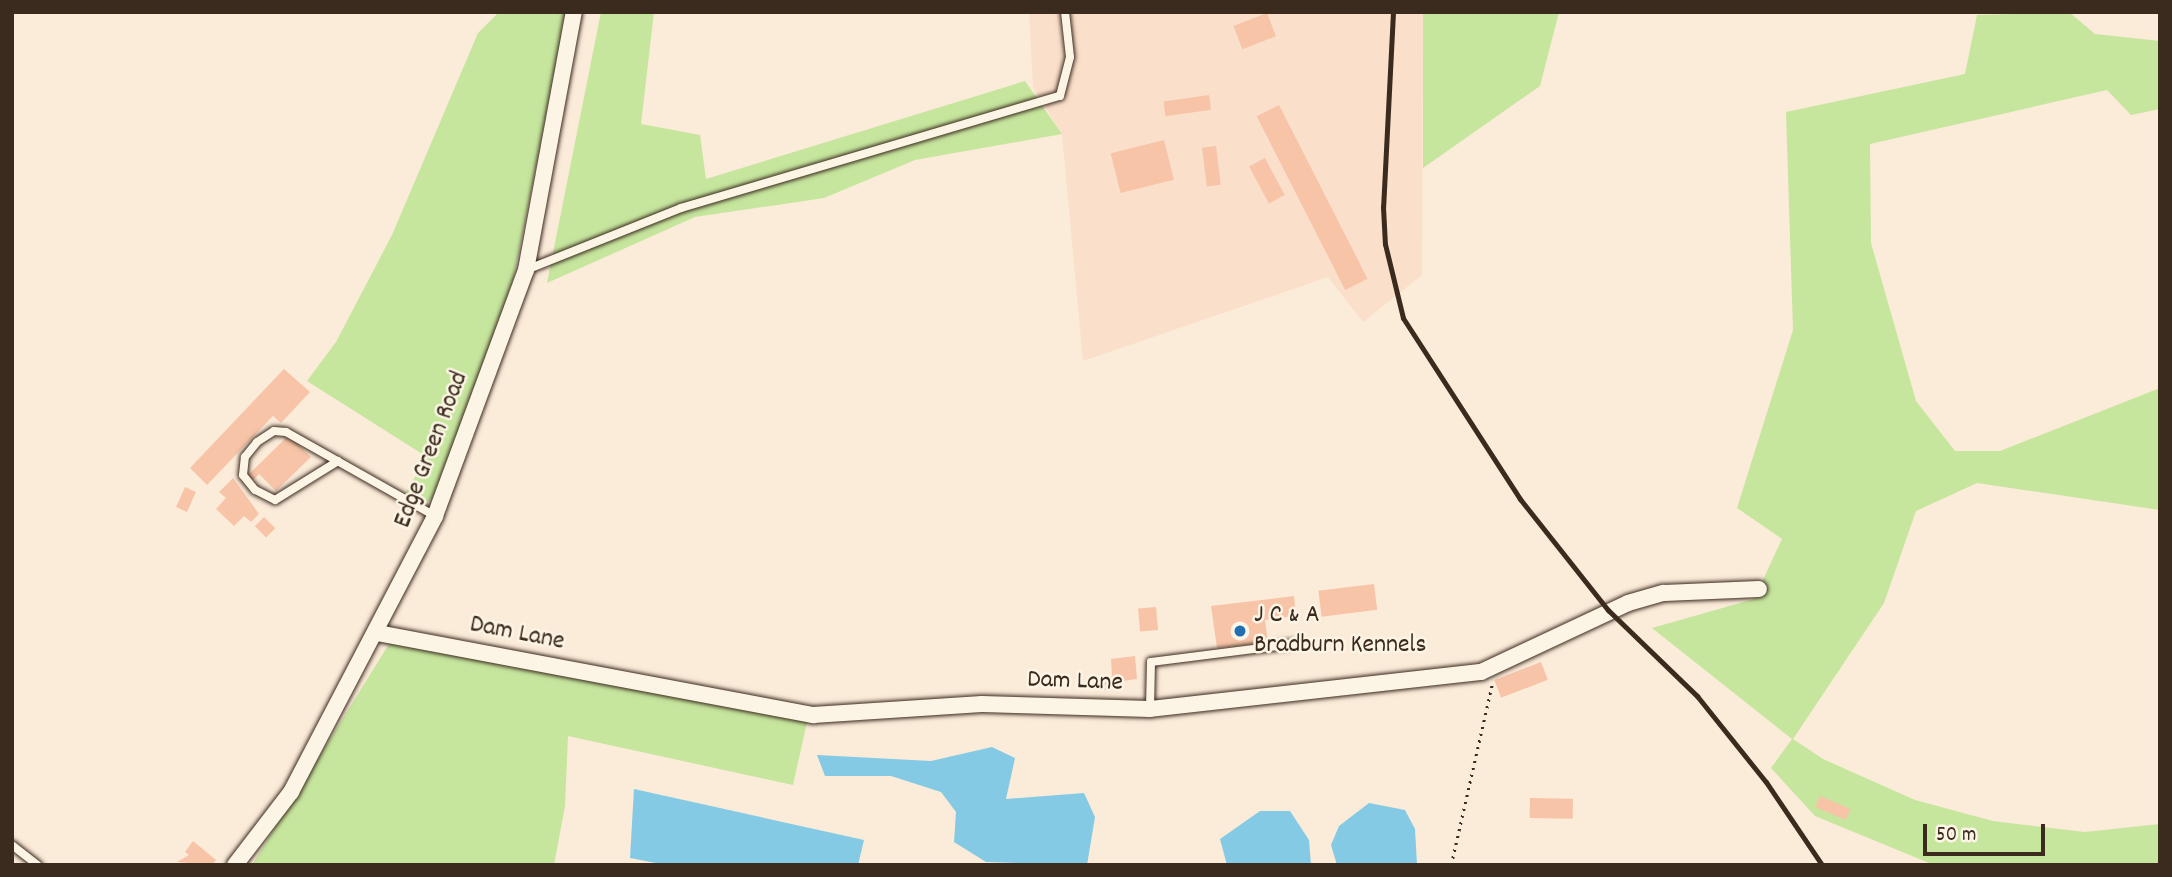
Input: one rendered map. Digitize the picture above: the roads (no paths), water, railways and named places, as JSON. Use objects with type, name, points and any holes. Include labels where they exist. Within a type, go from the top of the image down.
[{"type":"street","name":"Edge Green Road","points":[[235,865],[291,792],[379,633],[435,516],[526,270],[574,12]]},
{"type":"street","name":"Dam Lane","points":[[379,633],[813,715],[982,704],[1150,709],[1496,666],[1628,603],[1678,592],[1759,589]]},
{"type":"lane","points":[[526,270],[681,208],[1060,96],[1070,57],[1065,12]]},
{"type":"lane","points":[[338,461],[275,500],[255,490],[243,475],[249,451],[274,431],[298,436],[435,516]]},
{"type":"lane","points":[[1150,709],[1151,663],[1293,644]]},
{"type":"lane","points":[[12,845],[38,865]]},
{"type":"water","points":[[992,747],[1015,758],[1006,799],[1084,793],[1095,817],[1087,865],[986,862],[954,842],[956,812],[941,792],[891,776],[825,776],[817,755],[931,761]]},
{"type":"water","points":[[634,789],[864,840],[858,865],[666,865],[630,858]]},
{"type":"water","points":[[1369,803],[1405,810],[1415,829],[1417,865],[1337,865],[1331,845],[1339,826]]},
{"type":"water","points":[[1260,811],[1290,811],[1309,840],[1311,865],[1227,865],[1220,839]]},
{"type":"railway","points":[[1393,12],[1383,207],[1385,244],[1403,318],[1520,499],[1608,610],[1697,696],[1766,782],[1822,865]]},
{"type":"place","name":"J C & A Bradburn Kennels","points":[[1240,631]]}]
